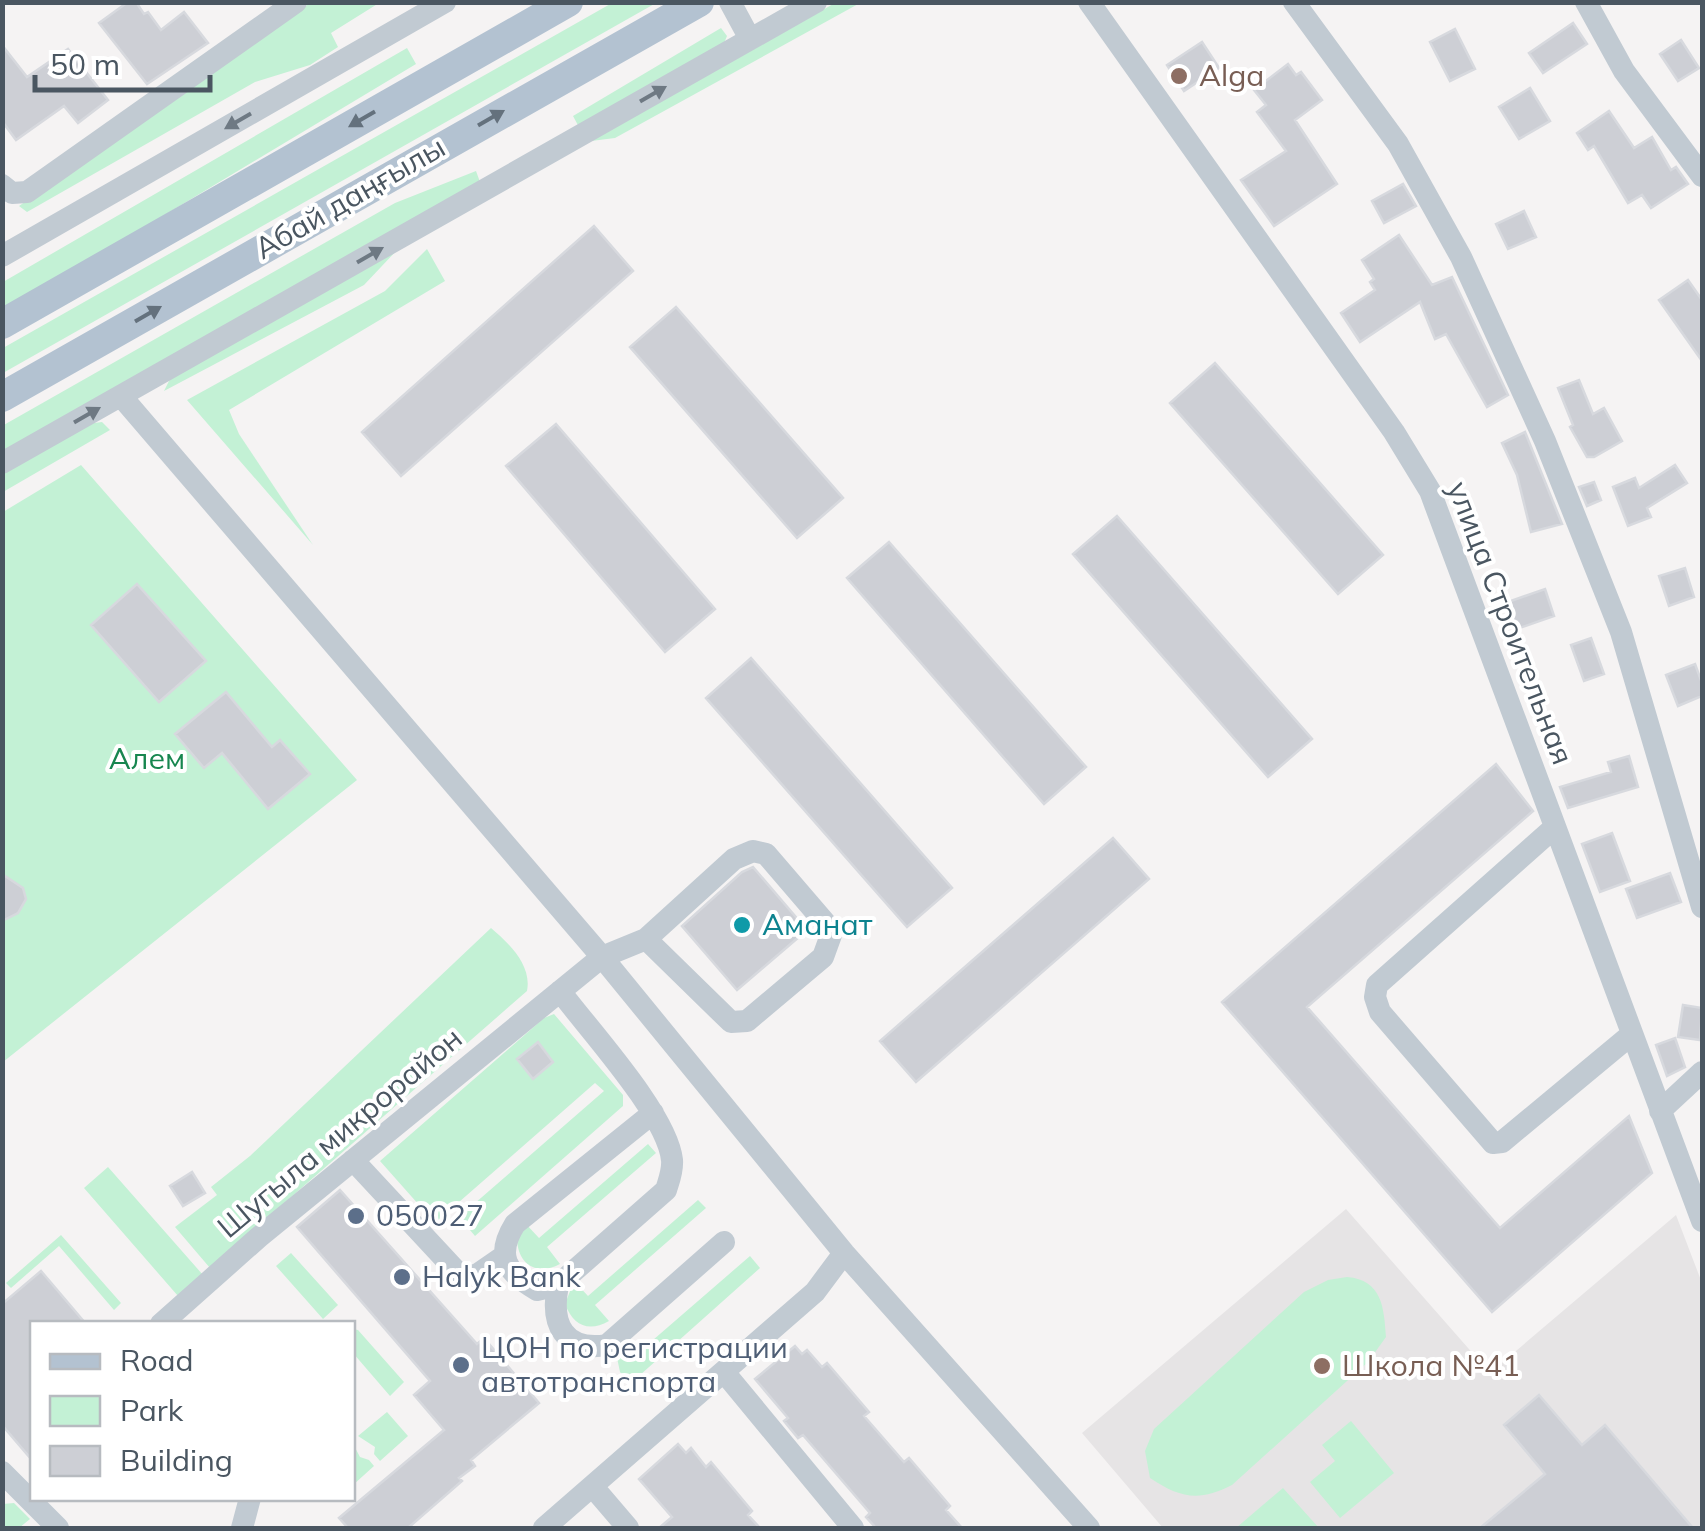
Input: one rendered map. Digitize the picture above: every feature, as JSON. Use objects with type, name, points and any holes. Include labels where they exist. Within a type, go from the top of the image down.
[{"type":"main road","points":[[2,324],[568,2]]},
{"type":"main road","name":"Абай даңғылы","points":[[2,397],[699,2]]},
{"type":"street","points":[[2,185],[12,193],[27,192],[296,2]]},
{"type":"street","points":[[2,256],[444,2]]},
{"type":"street","points":[[730,2],[750,39]]},
{"type":"street","points":[[2,463],[816,2]]},
{"type":"street","name":"улица Строительная","points":[[1089,2],[1394,432],[1430,491],[1660,1110],[1693,1171],[1702,1221]]},
{"type":"street","points":[[1294,2],[1398,144],[1461,256],[1538,424],[1621,632],[1702,907]]},
{"type":"street","points":[[1586,2],[1624,70],[1702,176]]},
{"type":"street","points":[[121,396],[602,957],[844,1252],[1089,1528]]},
{"type":"street","points":[[1555,827],[1377,986],[1380,1012],[1492,1143],[1502,1142],[1632,1034]]},
{"type":"street","points":[[753,852],[766,854],[827,925],[830,935],[823,957],[747,1021],[738,1023],[731,1022],[646,940],[734,859],[753,852]]},
{"type":"street","name":"Шугыла микрорайон","points":[[165,1321],[353,1160],[602,957],[646,940]]},
{"type":"street","points":[[560,991],[653,1114],[672,1156],[672,1174],[666,1190],[558,1286],[537,1290],[521,1281],[504,1256],[505,1240],[516,1224],[653,1114]]},
{"type":"street","points":[[1660,1110],[1702,1072]]},
{"type":"street","points":[[353,1160],[459,1274],[475,1276],[504,1256]]},
{"type":"street","points":[[558,1286],[556,1320],[566,1337],[587,1348],[606,1345],[724,1242]]},
{"type":"street","points":[[544,1528],[815,1292],[844,1252]]},
{"type":"street","points":[[724,1372],[853,1528]]},
{"type":"street","points":[[2,1472],[30,1500]]},
{"type":"street","points":[[592,1487],[628,1528]]},
{"type":"street","points":[[31,1501],[58,1528]]},
{"type":"street","points":[[242,1528],[249,1501]]},
{"type":"shaded area","name":"Школа №41","points":[[1346,1209],[1490,1373],[1676,1215],[1702,1283],[1702,1528],[1163,1528],[1082,1433]]},
{"type":"green space","points":[[310,3],[379,3],[331,33],[338,47],[310,65],[255,82],[27,212],[19,206]]},
{"type":"green space","points":[[612,3],[656,3],[3,373],[3,348]]},
{"type":"green space","points":[[835,3],[860,3],[615,138],[591,141]]},
{"type":"green space","points":[[721,28],[727,36],[722,48],[580,129],[573,116]]},
{"type":"green space","points":[[407,48],[416,64],[3,312],[3,282]]},
{"type":"green space","points":[[476,171],[480,182],[3,459],[2,426],[395,203]]},
{"type":"green space","points":[[398,249],[364,285],[164,391],[173,373]]},
{"type":"green space","points":[[427,249],[445,281],[229,410],[239,434],[313,545],[187,400],[385,291]]},
{"type":"green space","points":[[102,422],[110,430],[3,492],[2,473],[87,424]]},
{"type":"green space","name":"Алем","points":[[81,465],[357,780],[3,1062],[3,512]]},
{"type":"green space","points":[[491,928],[523,964],[527,991],[210,1268],[175,1227],[217,1195],[211,1187],[250,1156]]},
{"type":"green space","points":[[554,1014],[623,1095],[623,1106],[475,1236],[459,1217],[604,1091],[595,1083],[435,1223],[380,1161],[544,1018]]},
{"type":"green space","points":[[648,1144],[656,1153],[547,1247],[560,1264],[544,1269],[525,1262],[517,1239],[525,1223],[539,1238]]},
{"type":"green space","points":[[108,1167],[203,1275],[178,1296],[84,1188]]},
{"type":"green space","points":[[698,1200],[706,1208],[595,1305],[609,1321],[588,1326],[572,1317],[565,1304],[574,1281],[588,1296]]},
{"type":"green space","points":[[61,1235],[121,1303],[114,1310],[59,1246],[11,1288],[6,1283]]},
{"type":"green space","points":[[291,1253],[338,1305],[323,1319],[276,1266]]},
{"type":"green space","points":[[750,1256],[760,1268],[630,1384],[620,1372],[616,1353],[624,1337],[638,1353]]},
{"type":"green space","points":[[1347,1277],[1368,1283],[1382,1306],[1386,1337],[1368,1362],[1232,1485],[1199,1496],[1171,1490],[1150,1478],[1145,1451],[1154,1429],[1304,1292],[1328,1280]]},
{"type":"green space","points":[[355,1329],[404,1382],[390,1396],[355,1355]]},
{"type":"green space","points":[[387,1412],[408,1436],[380,1461],[374,1454],[375,1447],[358,1436]]},
{"type":"green space","points":[[1351,1421],[1394,1473],[1340,1518],[1310,1482],[1335,1461],[1322,1445]]},
{"type":"green space","points":[[355,1448],[360,1457],[374,1466],[355,1483]]},
{"type":"green space","points":[[1283,1488],[1319,1528],[1236,1528]]},
{"type":"green space","points":[[14,1503],[30,1519],[19,1528],[3,1528],[3,1504]]},
{"type":"building","points":[[128,2],[136,2],[144,14],[148,12],[161,30],[184,12],[208,43],[147,84],[99,23]]},
{"type":"building","points":[[1573,23],[1587,44],[1543,73],[1529,53]]},
{"type":"building","points":[[1455,29],[1475,69],[1450,81],[1430,42]]},
{"type":"building","points":[[1681,40],[1699,68],[1678,81],[1660,54]]},
{"type":"building","points":[[1202,42],[1219,68],[1184,91],[1167,65]]},
{"type":"building","points":[[2,45],[27,77],[68,49],[108,100],[78,123],[64,106],[16,140],[2,121]]},
{"type":"building","points":[[1288,64],[1296,75],[1301,72],[1322,100],[1295,120],[1337,184],[1274,226],[1241,180],[1286,151],[1257,112],[1266,105],[1254,90]]},
{"type":"building","points":[[1530,88],[1550,121],[1519,139],[1499,107]]},
{"type":"building","points":[[1609,111],[1634,148],[1652,137],[1671,170],[1676,167],[1688,184],[1651,208],[1642,195],[1628,203],[1594,146],[1588,150],[1577,133]]},
{"type":"building","points":[[1403,184],[1416,206],[1384,223],[1372,201]]},
{"type":"building","points":[[1524,211],[1536,237],[1508,249],[1496,224]]},
{"type":"building","points":[[594,226],[633,271],[401,476],[362,432]]},
{"type":"building","points":[[1399,235],[1432,285],[1452,277],[1508,395],[1487,407],[1446,334],[1435,339],[1420,302],[1360,342],[1341,313],[1375,290],[1370,282],[1374,279],[1362,260]]},
{"type":"building","points":[[1688,280],[1702,300],[1702,361],[1659,300]]},
{"type":"building","points":[[676,307],[843,498],[797,538],[630,347]]},
{"type":"building","points":[[1215,363],[1383,555],[1338,594],[1170,403]]},
{"type":"building","points":[[1579,380],[1593,414],[1604,408],[1622,441],[1594,457],[1587,457],[1570,427],[1573,425],[1558,388]]},
{"type":"building","points":[[556,424],[715,609],[665,652],[506,466]]},
{"type":"building","points":[[1525,432],[1562,524],[1531,532],[1517,475],[1502,443]]},
{"type":"building","points":[[1675,465],[1687,483],[1647,508],[1651,517],[1628,526],[1613,487],[1635,478],[1639,488]]},
{"type":"building","points":[[1594,482],[1601,500],[1587,506],[1579,487]]},
{"type":"building","points":[[1117,516],[1312,739],[1268,777],[1073,554]]},
{"type":"building","points":[[889,542],[1086,767],[1044,804],[847,578]]},
{"type":"building","points":[[1685,568],[1694,597],[1669,606],[1659,576]]},
{"type":"building","points":[[137,584],[206,661],[159,702],[91,625]]},
{"type":"building","points":[[1545,589],[1554,616],[1514,630],[1505,603]]},
{"type":"building","points":[[1591,638],[1604,674],[1584,681],[1571,645]]},
{"type":"building","points":[[751,658],[952,888],[907,927],[706,698]]},
{"type":"building","points":[[1695,664],[1702,696],[1678,706],[1666,675]]},
{"type":"building","points":[[226,692],[272,747],[280,740],[310,774],[268,809],[222,753],[204,768],[175,734]]},
{"type":"building","points":[[1629,756],[1638,787],[1568,808],[1560,787],[1611,772],[1608,762]]},
{"type":"building","points":[[1496,764],[1533,811],[1307,1007],[1500,1228],[1629,1116],[1652,1173],[1492,1312],[1222,1002]]},
{"type":"building","points":[[1612,833],[1630,881],[1600,892],[1582,844]]},
{"type":"building","points":[[1113,838],[1149,879],[916,1082],[880,1041]]},
{"type":"building","name":"Аманат","points":[[753,867],[807,930],[737,990],[682,926],[742,872]]},
{"type":"building","points":[[1670,873],[1681,902],[1637,918],[1626,889]]},
{"type":"building","points":[[2,874],[23,888],[26,899],[18,913],[2,921]]},
{"type":"building","points":[[1683,1005],[1702,1008],[1700,1040],[1678,1037]]},
{"type":"building","points":[[1675,1038],[1685,1067],[1667,1076],[1656,1045]]},
{"type":"building","points":[[538,1042],[553,1062],[533,1079],[517,1059]]},
{"type":"building","points":[[192,1172],[205,1193],[183,1206],[170,1186]]},
{"type":"building","name":"ЦОН по регистрации автотранспорта","points":[[340,1190],[477,1344],[484,1338],[539,1403],[471,1460],[475,1466],[459,1478],[462,1481],[408,1528],[348,1528],[339,1518],[444,1430],[414,1395],[430,1381],[297,1227]]},
{"type":"building","points":[[41,1271],[83,1321],[30,1321],[30,1458],[2,1425],[2,1304]]},
{"type":"building","points":[[795,1346],[802,1354],[807,1350],[822,1367],[827,1363],[869,1412],[864,1416],[904,1462],[909,1458],[950,1506],[946,1510],[962,1528],[876,1528],[866,1517],[870,1513],[803,1435],[798,1438],[784,1421],[788,1418],[755,1379]]},
{"type":"building","name":"Школа №41","points":[[1539,1395],[1582,1445],[1605,1425],[1693,1528],[1480,1528],[1545,1474],[1504,1425]]},
{"type":"building","points":[[678,1444],[686,1453],[691,1448],[706,1467],[711,1462],[752,1511],[748,1515],[760,1528],[659,1528],[672,1517],[639,1479]]},
{"type":"place","name":"Alga","points":[[1179,76]]},
{"type":"place","name":"Аманат","points":[[742,925]]},
{"type":"place","name":"050027","points":[[356,1216]]},
{"type":"place","name":"Halyk Bank","points":[[402,1277]]},
{"type":"place","name":"ЦОН по регистрации автотранспорта","points":[[461,1365]]},
{"type":"place","name":"Школа №41","points":[[1322,1366]]}]
